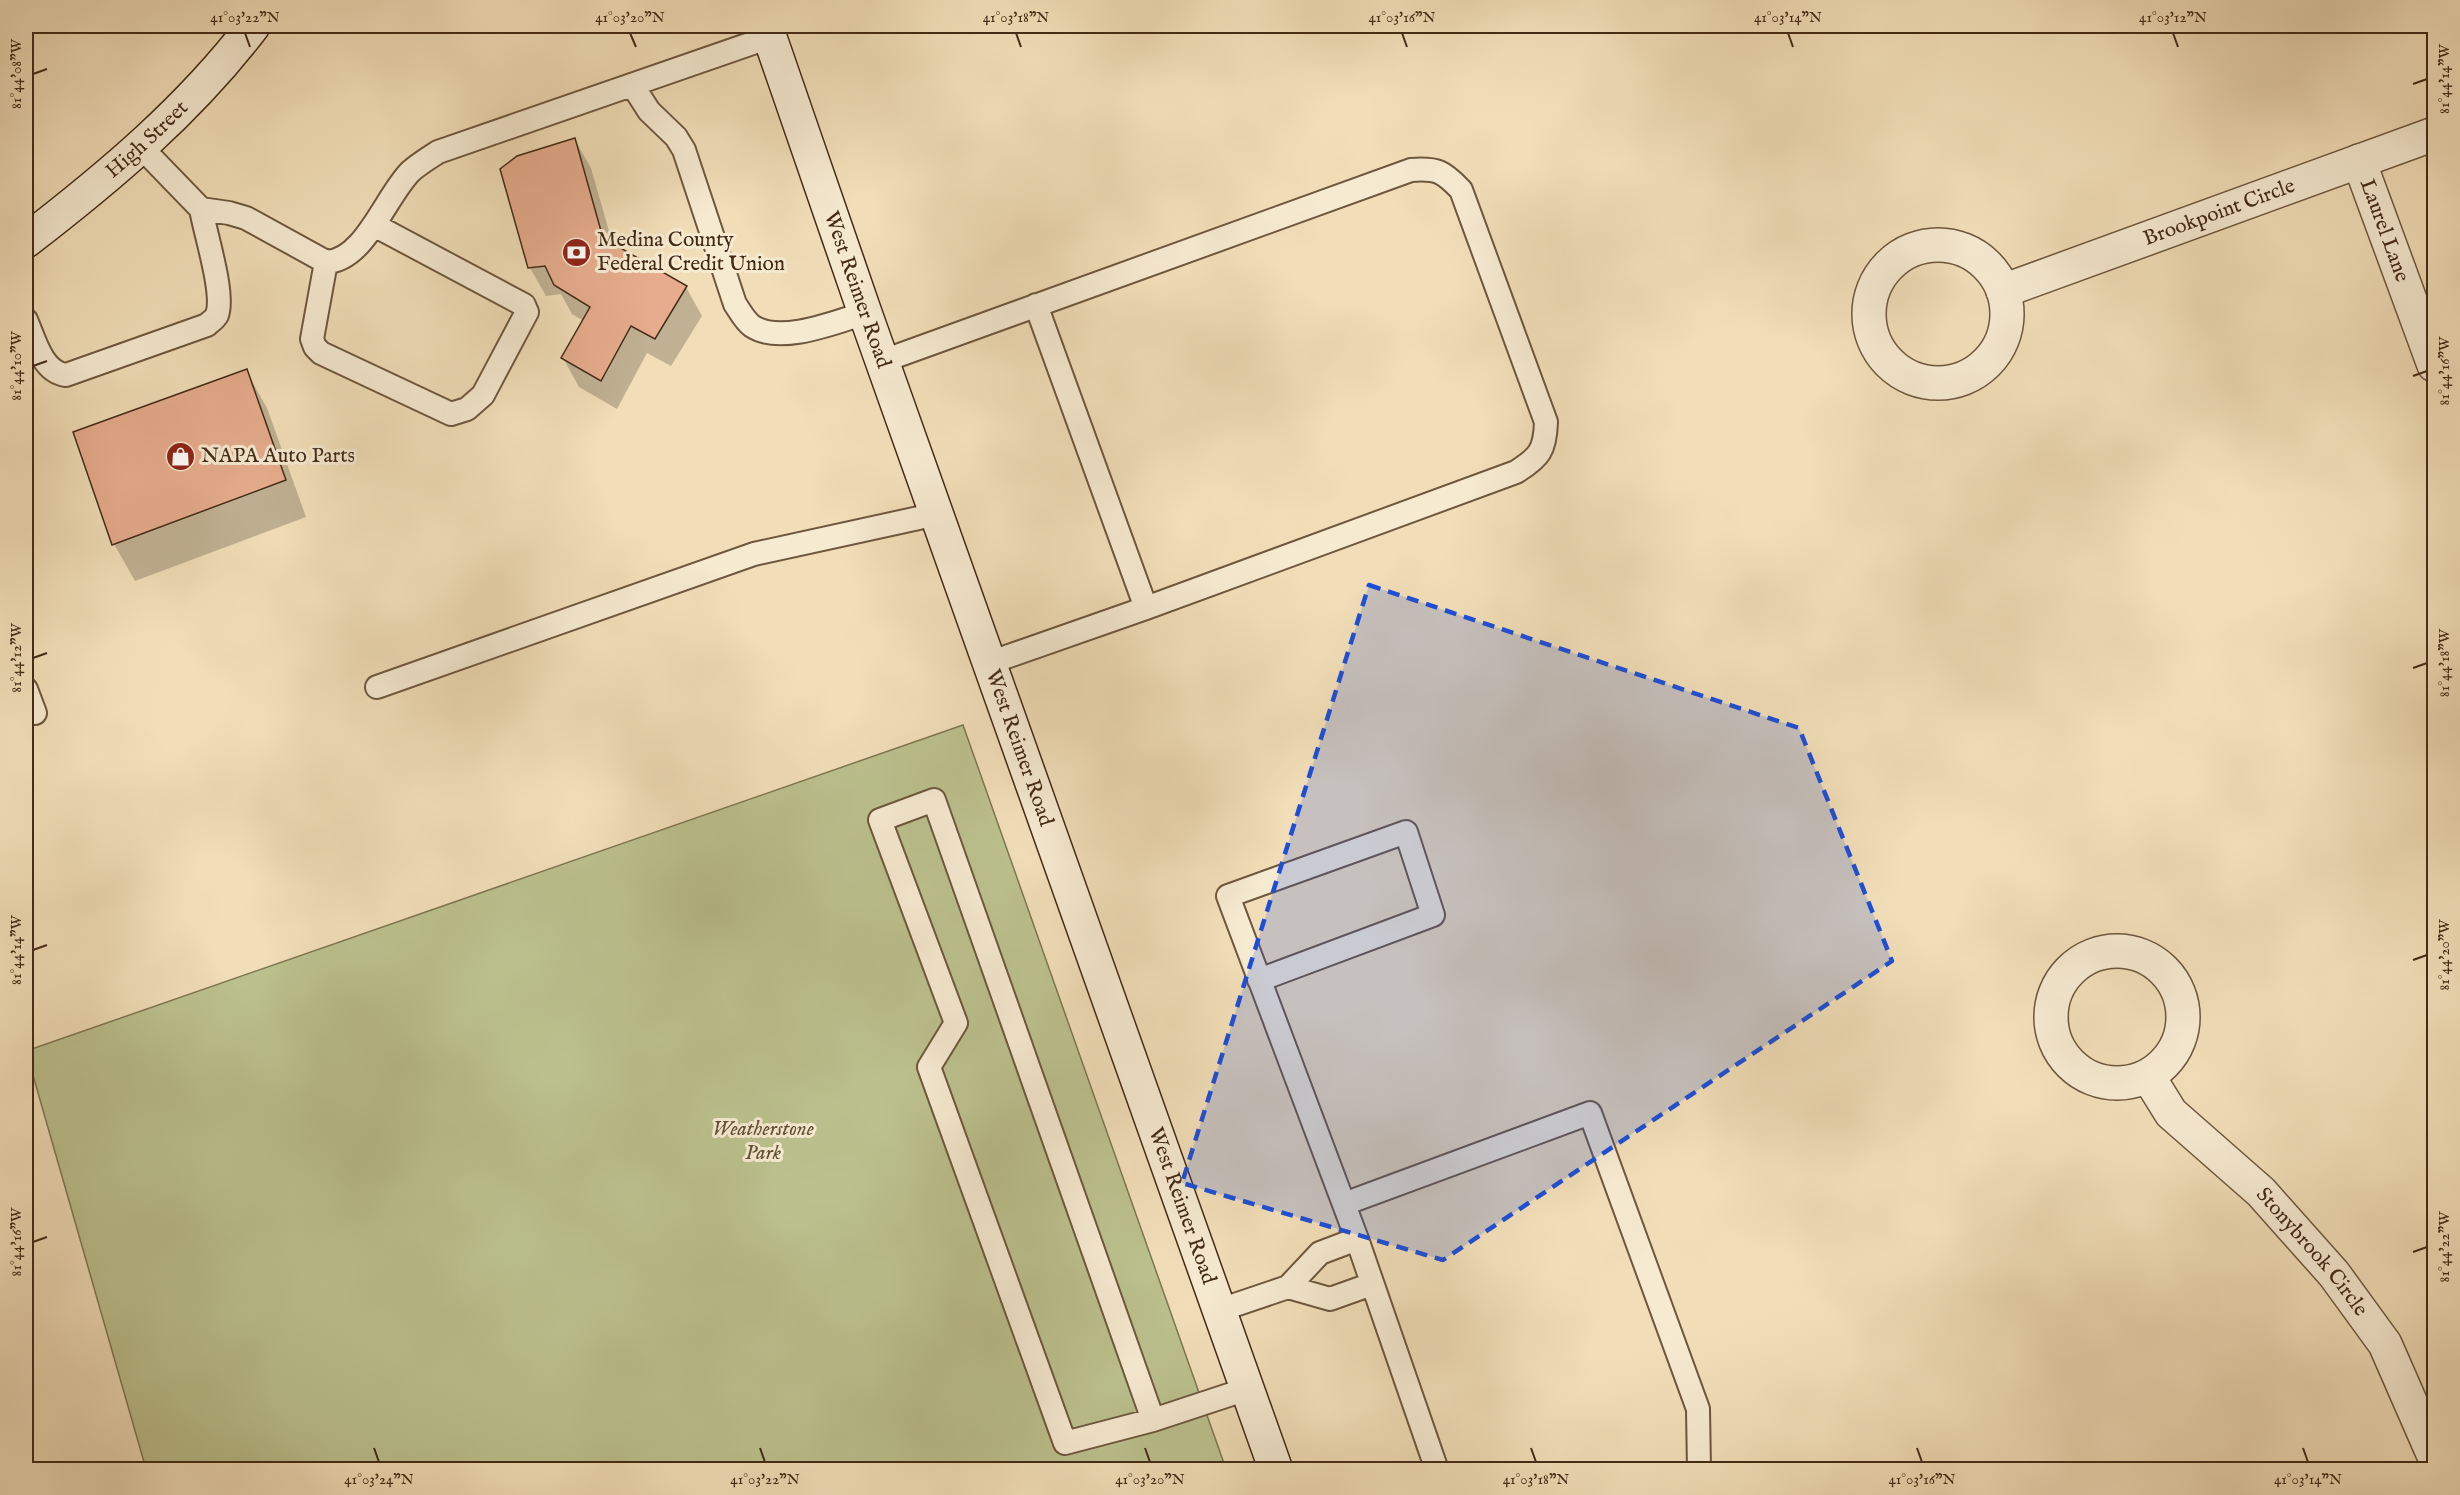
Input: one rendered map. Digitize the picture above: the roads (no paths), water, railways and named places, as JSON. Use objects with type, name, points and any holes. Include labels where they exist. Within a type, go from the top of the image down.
[{"type":"street","name":"High Street","points":[[26,241],[89,192],[156,134],[231,55],[249,27]]},
{"type":"street","name":"West Reimer Road","points":[[768,31],[865,313],[1276,1470]]},
{"type":"street","name":"Brookpoint Circle","points":[[2003,291],[2434,134]]},
{"type":"street","name":"Laurel Lane","points":[[2359,161],[2434,365]]},
{"type":"street","points":[[1933,245],[1956,247],[1976,256],[1992,271],[2003,291],[2008,314],[2004,337],[1993,357],[1976,373],[1954,382],[1930,383],[1908,377],[1889,363],[1876,344],[1869,323],[1870,300],[1878,279],[1892,262],[1912,250],[1933,245]]},
{"type":"street","points":[[2104,951],[2127,951],[2149,959],[2165,971],[2176,988],[2182,1008],[2182,1028],[2179,1038],[2176,1047],[2164,1064],[2148,1076],[2127,1083],[2103,1083],[2082,1074],[2065,1059],[2054,1039],[2050,1016],[2055,994],[2066,974],[2083,960],[2104,951]]},
{"type":"street","name":"Stonybrook Circle","points":[[2148,1076],[2172,1113],[2261,1192],[2334,1274],[2385,1344],[2434,1456]]},
{"type":"lane","points":[[201,209],[246,218],[326,262],[340,260],[374,225],[410,172],[438,152],[633,86],[768,31]]},
{"type":"lane","points":[[633,86],[649,111],[676,137],[684,150],[735,304],[743,318],[752,326],[774,333],[800,331],[865,313]]},
{"type":"lane","points":[[26,320],[48,365],[58,374],[66,375],[207,325],[217,316],[219,300],[216,278],[201,209],[141,147]]},
{"type":"lane","points":[[883,361],[1411,170],[1431,169],[1446,174],[1461,190],[1546,422],[1545,437],[1540,453],[1516,472],[989,663]]},
{"type":"lane","points":[[326,262],[312,339],[312,343],[318,350],[451,414],[472,405],[483,395],[527,312],[524,306],[518,300],[374,225]]},
{"type":"lane","points":[[1036,305],[1146,608]]},
{"type":"lane","points":[[377,687],[754,554],[936,514]]},
{"type":"lane","points":[[26,689],[35,713]]},
{"type":"lane","points":[[1153,1420],[934,800],[880,820],[956,1023],[929,1067],[1065,1443],[1153,1420],[1247,1389]]},
{"type":"lane","points":[[1259,980],[1433,915],[1406,832],[1228,896],[1259,980],[1344,1203],[1437,1470]]},
{"type":"lane","points":[[1344,1203],[1590,1113],[1698,1409],[1699,1470]]},
{"type":"lane","points":[[1220,1310],[1288,1287],[1320,1253],[1357,1239]]},
{"type":"lane","points":[[1288,1287],[1330,1299],[1372,1284]]},
{"type":"place","name":"Medina County Federal Credit Union","points":[[576,252]]},
{"type":"place","name":"NAPA Auto Parts","points":[[180,456]]},
{"type":"park label","name":"Weatherstone Park","points":[[763,1141]]}]
